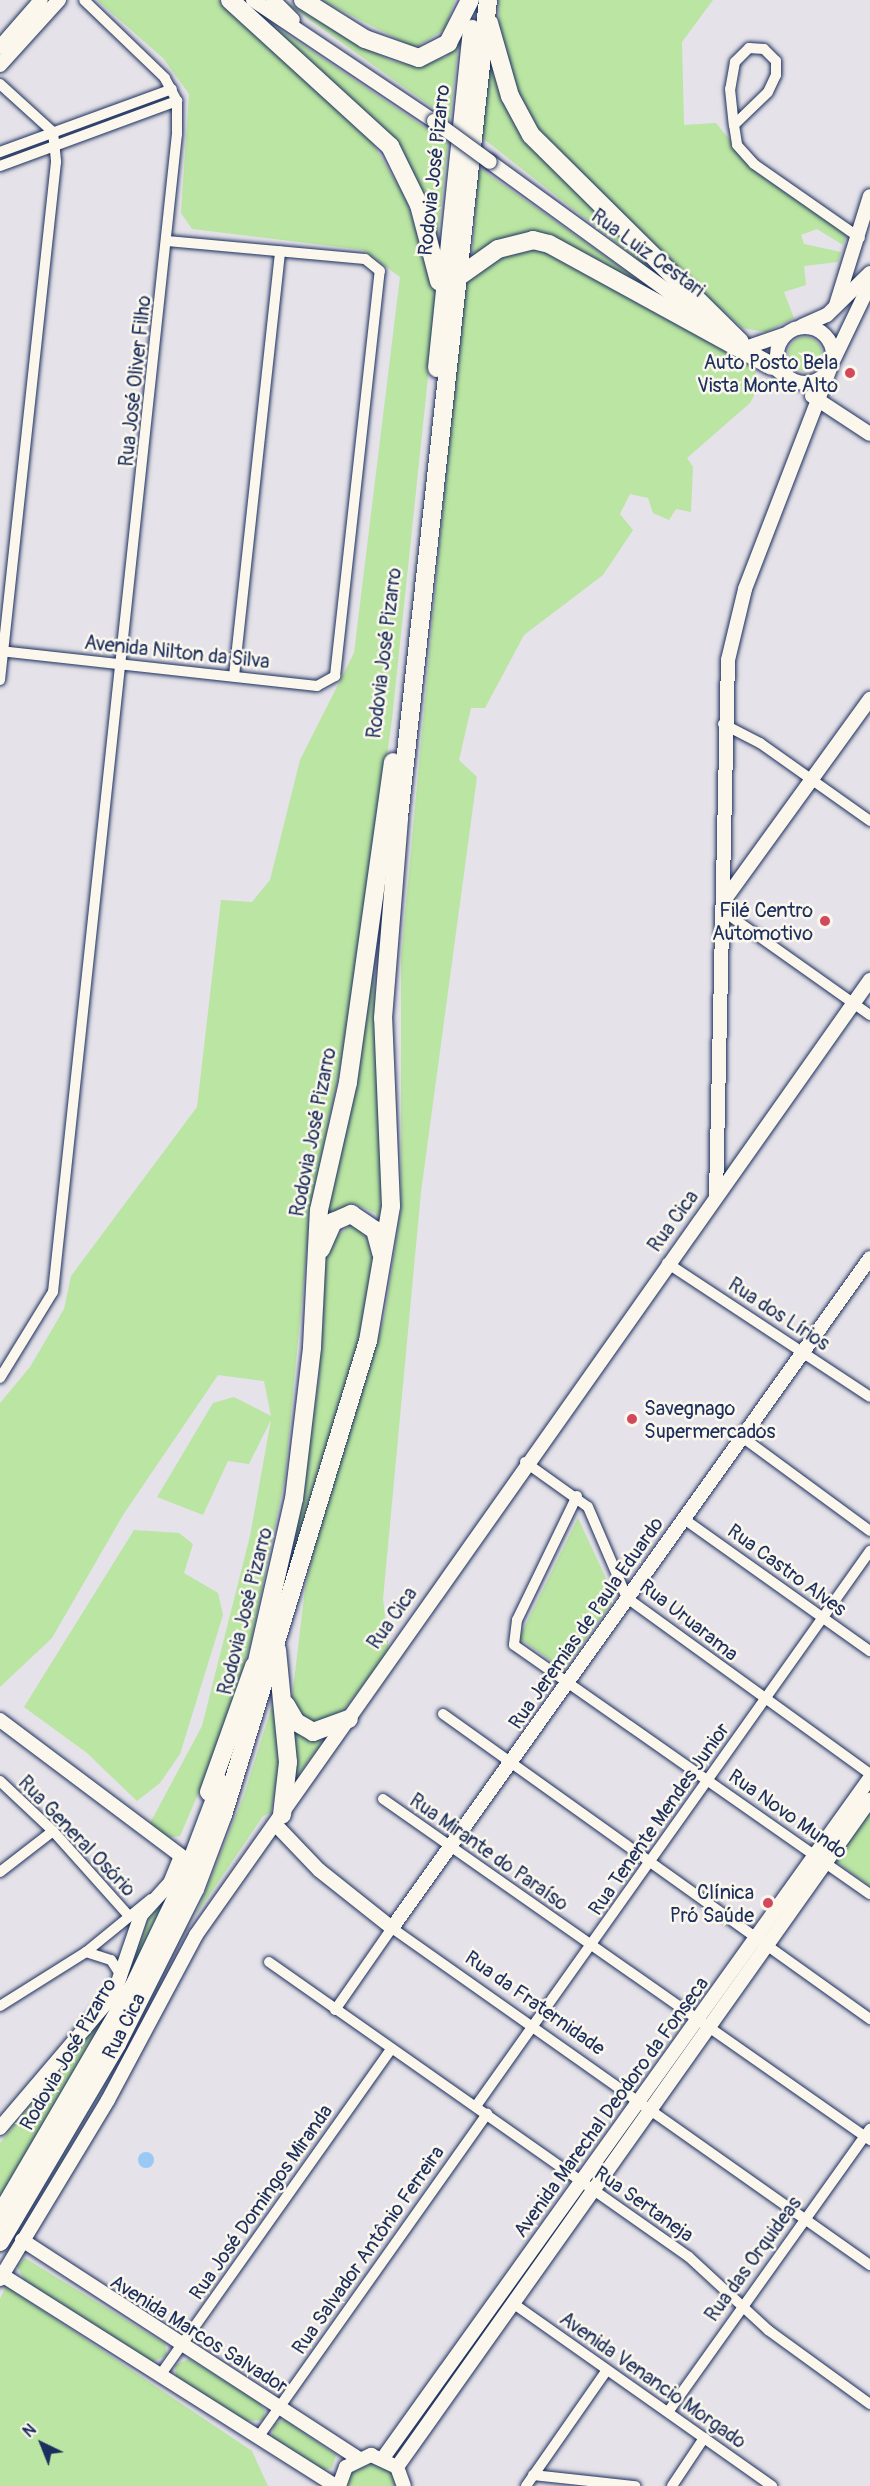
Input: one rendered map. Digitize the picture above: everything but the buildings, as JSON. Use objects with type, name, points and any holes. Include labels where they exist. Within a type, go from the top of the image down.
[{"type":"main road","points":[[230,0],[390,146],[419,205],[442,296]]},
{"type":"main road","points":[[303,0],[365,39],[419,58],[448,43],[470,0]]},
{"type":"main road","points":[[484,4],[510,96],[531,135],[744,345]]},
{"type":"main road","name":"Rodovia José Pizarro","points":[[0,2215],[128,1983],[199,1845],[271,1612],[298,1468],[324,1178],[348,1082],[407,668],[442,296],[484,4]]},
{"type":"main road","name":"Rodovia José Pizarro","points":[[0,2242],[117,2044],[178,1926],[223,1815],[279,1639],[368,1341],[383,1267],[391,1128],[385,978],[484,4]]},
{"type":"main road","points":[[457,278],[498,249],[533,240],[549,244],[782,374]]},
{"type":"main road","points":[[314,1273],[328,1228],[351,1214],[375,1230],[383,1267]]},
{"type":"main road","points":[[182,1856],[222,1760],[271,1612]]},
{"type":"main road","points":[[278,1820],[288,1762],[279,1639]]},
{"type":"main road","points":[[284,1700],[296,1722],[313,1732],[349,1719]]},
{"type":"street","points":[[0,47],[41,0]]},
{"type":"street","points":[[0,65],[59,0]]},
{"type":"street","points":[[0,166],[177,101],[172,89],[154,64],[84,0]]},
{"type":"street","points":[[253,0],[303,30]]},
{"type":"street","points":[[273,0],[303,30]]},
{"type":"street","name":"Rua Luiz Cestari","points":[[303,30],[434,121],[817,400],[870,433]]},
{"type":"street","points":[[734,125],[768,92],[776,75],[776,61],[764,49],[749,48],[735,62],[730,88],[734,125],[737,145],[754,164],[865,241]]},
{"type":"street","points":[[0,84],[53,132],[56,146],[0,680]]},
{"type":"street","points":[[0,152],[172,89]]},
{"type":"street","name":"Rua José Oliver Filho","points":[[0,1378],[53,1292],[123,664],[167,241],[177,101]]},
{"type":"street","points":[[836,305],[865,241],[870,196]]},
{"type":"street","points":[[167,241],[280,250],[234,676]]},
{"type":"street","name":"Avenida Nilton da Silva","points":[[2,651],[317,686],[332,680],[336,664],[380,271],[365,259],[280,250]]},
{"type":"street","points":[[831,365],[817,381],[782,374],[776,352],[792,330],[836,305],[870,273]]},
{"type":"street","points":[[716,1196],[723,907],[723,724],[728,660],[745,589],[831,365],[870,284]]},
{"type":"street","points":[[744,345],[792,330],[812,327],[826,336],[831,365]]},
{"type":"street","points":[[723,907],[870,699]]},
{"type":"street","points":[[723,724],[870,821]]},
{"type":"street","points":[[723,907],[870,1015]]},
{"type":"street","name":"Rua Cica","points":[[1,2277],[108,2100],[196,1935],[349,1719],[525,1462],[870,980]]},
{"type":"street","points":[[718,1136],[720,1175],[726,1180]]},
{"type":"street","name":"Rua Jeremias de Paula Eduardo","points":[[335,2010],[870,1258]]},
{"type":"street","name":"Rua dos Lírios","points":[[667,1263],[804,1350],[870,1397]]},
{"type":"street","points":[[742,1437],[870,1531]]},
{"type":"street","name":"Rua Uruarama","points":[[525,1462],[577,1496],[588,1507],[627,1598],[870,1776]]},
{"type":"street","name":"Rua Novo Mundo","points":[[577,1496],[512,1632],[518,1650],[870,1894]]},
{"type":"street","name":"Rua Castro Alves","points":[[684,1518],[870,1651]]},
{"type":"street","name":"Rua Tenente Mendes Junior","points":[[476,2106],[651,1865],[870,1551]]},
{"type":"street","points":[[443,1714],[651,1865],[870,2019]]},
{"type":"street","points":[[0,1720],[151,1839],[182,1856],[170,1883],[133,1920],[0,2005]]},
{"type":"street","name":"Avenida Marechal Deodoro da Fonseca","points":[[821,1859],[870,1776]]},
{"type":"street","name":"Rua General Osório","points":[[0,1781],[53,1831],[133,1920]]},
{"type":"street","name":"Rua Mirante do Paraíso","points":[[383,1799],[592,1947],[868,2135]]},
{"type":"street","name":"Avenida Marechal Deodoro da Fonseca","points":[[397,2467],[652,2109],[704,2024],[762,1942],[821,1859],[870,1800]]},
{"type":"street","name":"Rua da Fraternidade","points":[[278,1820],[319,1870],[392,1928],[535,2026],[870,2265]]},
{"type":"street","points":[[0,1872],[53,1831]]},
{"type":"street","points":[[0,2128],[128,1983],[133,1920]]},
{"type":"street","points":[[86,1952],[111,1960],[128,1983]]},
{"type":"street","name":"Rua Sertaneja","points":[[269,1962],[390,2051],[476,2106],[594,2192],[689,2257],[741,2303],[768,2331],[869,2402]]},
{"type":"street","name":"Avenida Marechal Deodoro da Fonseca","points":[[383,2458],[639,2100],[704,2024]]},
{"type":"street","name":"Rua José Domingos Miranda","points":[[161,2374],[390,2051]]},
{"type":"street","name":"Rua Salvador Antônio Ferreira","points":[[259,2436],[487,2114]]},
{"type":"street","name":"Rua das Orquideas","points":[[668,2412],[741,2303],[868,2135]]},
{"type":"street","name":"Avenida Marcos Salvador","points":[[22,2240],[181,2346],[358,2458]]},
{"type":"street","points":[[1,2277],[161,2374],[337,2486],[346,2467],[358,2458],[383,2458],[397,2467],[404,2486]]},
{"type":"street","name":"Avenida Venancio Morgado","points":[[514,2304],[772,2486]]},
{"type":"street","points":[[526,2486],[607,2370]]},
{"type":"street","points":[[672,2486],[704,2438]]},
{"type":"street","points":[[533,2475],[635,2486]]},
{"type":"green space","points":[[97,0],[219,0],[372,142],[406,199],[437,292],[392,719],[351,1016],[311,1206],[285,1477],[251,1642],[221,1741],[180,1836],[165,1838],[148,1827],[202,1726],[250,1536],[271,1420],[249,1464],[228,1461],[203,1515],[157,1497],[213,1403],[234,1397],[271,1416],[264,1381],[218,1375],[123,1515],[52,1638],[0,1687],[0,1403],[30,1367],[64,1309],[71,1276],[197,1107],[221,900],[252,902],[270,880],[300,760],[354,653],[400,277],[363,250],[192,229],[181,213],[189,94],[163,58]]},
{"type":"green space","points":[[236,0],[448,143],[437,244],[397,146],[382,126]]},
{"type":"green space","points":[[282,0],[391,61],[416,66],[446,57],[459,37],[450,120]]},
{"type":"green space","points":[[321,0],[455,0],[445,29],[415,48]]},
{"type":"green space","points":[[498,0],[713,0],[682,42],[684,125],[716,123],[756,172],[847,234],[843,245],[817,229],[801,235],[804,244],[841,252],[838,262],[804,266],[806,285],[784,292],[794,318],[766,332],[742,328],[657,252],[525,116],[500,44]]},
{"type":"green space","points":[[492,52],[509,107],[657,267],[642,263],[480,136]]},
{"type":"green space","points":[[478,167],[647,286],[657,297],[545,234],[472,259]]},
{"type":"green space","points":[[534,246],[754,364],[758,388],[750,403],[687,458],[693,467],[691,512],[676,509],[669,520],[653,513],[648,498],[630,494],[620,514],[633,530],[603,575],[524,635],[485,708],[471,708],[459,760],[477,777],[421,1192],[383,1599],[389,1651],[333,1724],[314,1725],[301,1716],[292,1698],[305,1589],[323,1510],[384,1319],[401,1209],[401,957],[464,280],[507,251]]},
{"type":"green space","points":[[805,337],[817,342],[822,354],[817,366],[805,371],[793,366],[788,354],[793,342]]},
{"type":"green space","points":[[373,958],[384,1172],[381,1223],[375,1213],[355,1204],[324,1218]]},
{"type":"green space","points":[[353,1224],[366,1237],[373,1257],[371,1277],[358,1345],[288,1584],[319,1379],[324,1262],[333,1238]]},
{"type":"green space","points":[[578,1518],[615,1598],[564,1670],[519,1638]]},
{"type":"green space","points":[[134,1530],[179,1533],[193,1544],[184,1573],[218,1593],[223,1615],[180,1754],[160,1783],[137,1801],[87,1753],[24,1707]]},
{"type":"green space","points":[[276,1693],[279,1767],[271,1813],[263,1816],[196,1915],[243,1798]]},
{"type":"green space","points":[[292,1731],[323,1742],[294,1780]]},
{"type":"green space","points":[[870,1809],[870,1886],[835,1861]]},
{"type":"green space","points":[[164,1899],[144,1956],[0,2198],[0,2143],[125,1985],[147,1921]]},
{"type":"green space","points":[[25,2258],[165,2344],[167,2355],[152,2362],[25,2281],[17,2266]]},
{"type":"green space","points":[[6,2286],[252,2451],[268,2486],[0,2486],[0,2299]]},
{"type":"green space","points":[[189,2359],[259,2402],[265,2411],[263,2420],[245,2421],[176,2377],[175,2365]]},
{"type":"green space","points":[[285,2420],[336,2455],[332,2468],[323,2470],[272,2437],[274,2424]]},
{"type":"green space","points":[[372,2463],[393,2473],[395,2486],[348,2486],[350,2473]]},
{"type":"water","points":[[146,2152],[152,2154],[154,2160],[152,2166],[146,2168],[140,2166],[138,2160],[140,2154]]},
{"type":"place","name":"Auto Posto Bela Vista Monte Alto","points":[[850,373]]},
{"type":"place","name":"Filé Centro Automotivo","points":[[825,921]]},
{"type":"place","name":"Savegnago Supermercados","points":[[632,1419]]},
{"type":"place","name":"Clínica Pró Saúde","points":[[768,1903]]}]
